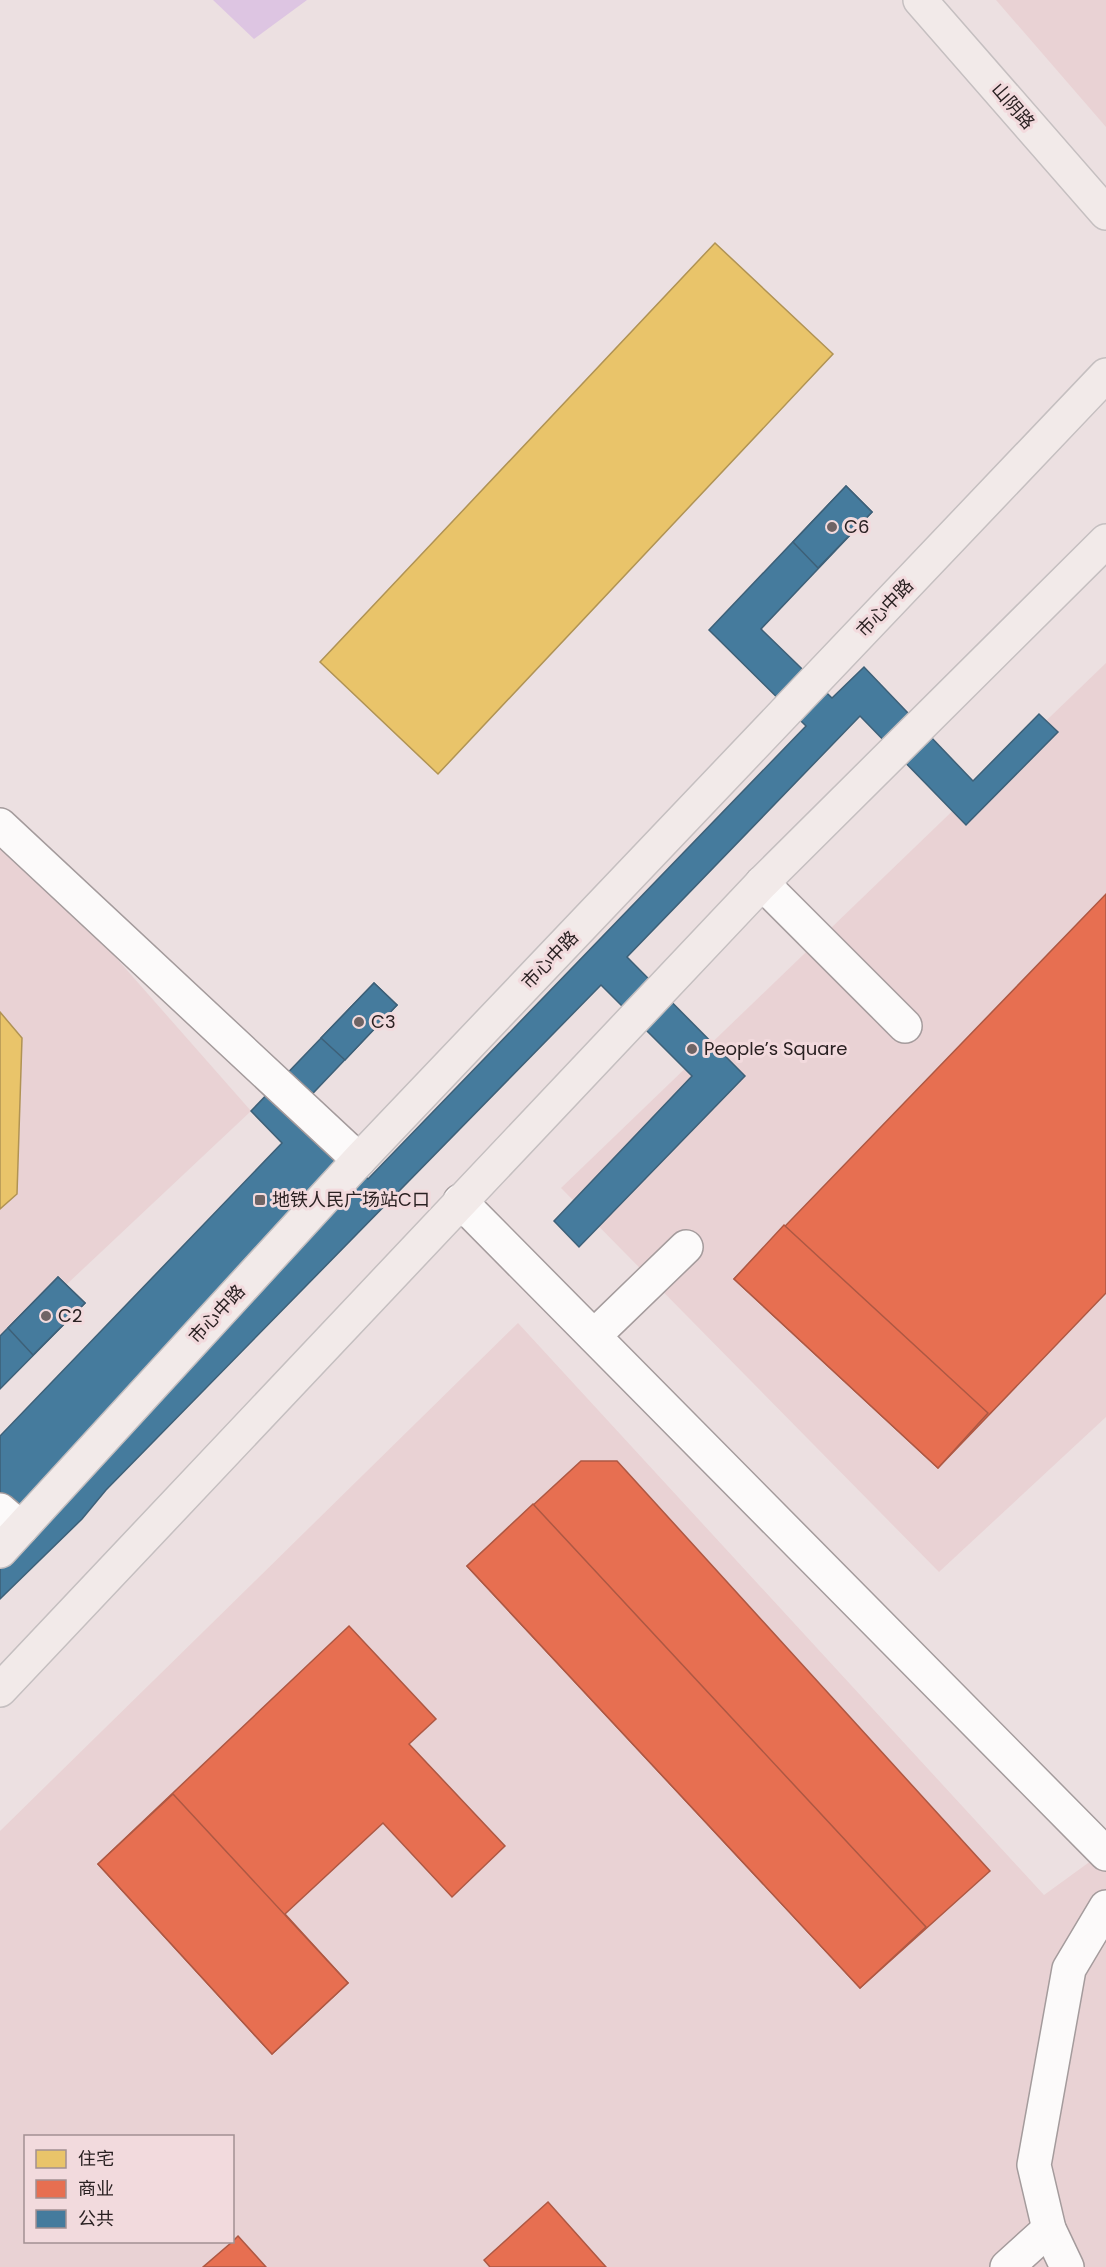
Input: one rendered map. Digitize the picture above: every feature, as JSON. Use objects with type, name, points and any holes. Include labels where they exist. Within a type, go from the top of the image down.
[{"type":"main road","name":"山阴路","points":[[920,0],[1106,213]]},
{"type":"main road","name":"市心中路","points":[[7,1530],[1106,375]]},
{"type":"main road","points":[[0,1690],[762,883],[1106,540]]},
{"type":"street","points":[[0,825],[359,1160]]},
{"type":"street","points":[[762,883],[905,1026]]},
{"type":"street","points":[[460,1201],[1106,1854]]},
{"type":"street","points":[[594,1336],[686,1247]]},
{"type":"street","points":[[1067,2267],[1049,2229],[1034,2165],[1069,1969],[1106,1907]]},
{"type":"street","points":[[1006,2267],[1049,2229]]},
{"type":"shaded area","points":[[213,0],[307,0],[254,39]]},
{"type":"shaded area","points":[[996,0],[1106,0],[1106,127]]},
{"type":"shaded area","points":[[1106,663],[1106,1417],[939,1572],[561,1188]]},
{"type":"shaded area","points":[[0,826],[251,1111],[0,1347]]},
{"type":"shaded area","points":[[518,1323],[1044,1895],[1106,1850],[1106,2267],[0,2267],[0,1831]]},
{"type":"building: 住宅","points":[[715,243],[833,354],[438,774],[320,662]]},
{"type":"building: 住宅","points":[[0,1012],[22,1038],[17,1194],[0,1209]]},
{"type":"building: 商业","points":[[1106,894],[1106,1293],[938,1468],[734,1279]]},
{"type":"building: 商业","points":[[784,1225],[988,1413],[938,1468],[734,1279]]},
{"type":"building: 商业","points":[[581,1461],[617,1461],[990,1871],[860,1988],[467,1566]]},
{"type":"building: 商业","points":[[533,1504],[926,1927],[860,1988],[467,1566]]},
{"type":"building: 商业","points":[[349,1626],[436,1719],[409,1744],[505,1846],[452,1897],[383,1823],[285,1914],[348,1983],[272,2054],[98,1864]]},
{"type":"building: 商业","points":[[173,1794],[348,1983],[272,2054],[98,1864]]},
{"type":"building: 商业","points":[[548,2202],[606,2267],[490,2267],[484,2260]]},
{"type":"building: 商业","points":[[238,2236],[266,2267],[203,2267],[231,2243],[234,2243]]},
{"type":"building: 公共","name":"People’s Square","points":[[846,486],[872,512],[761,629],[832,698],[864,667],[973,781],[1039,714],[1058,732],[966,825],[860,716],[627,957],[745,1076],[579,1247],[554,1221],[692,1076],[601,985],[106,1490],[82,1519],[0,1599],[0,1436],[282,1143],[251,1111],[374,983],[397,1005],[298,1109],[368,1179],[806,726],[709,630]]},
{"type":"building: 公共","name":"C6","points":[[846,486],[872,512],[818,568],[793,542]]},
{"type":"building: 公共","name":"C3","points":[[374,983],[397,1005],[345,1060],[321,1038]]},
{"type":"building: 公共","name":"C2","points":[[58,1277],[85,1303],[0,1389],[0,1336]]},
{"type":"building: 公共","name":"C2","points":[[58,1277],[85,1303],[33,1355],[8,1328]]},
{"type":"place","name":"C6","points":[[832,527]]},
{"type":"place","name":"C3","points":[[359,1022]]},
{"type":"place","name":"People’s Square","points":[[692,1049]]},
{"type":"place","name":"地铁人民广场站C口","points":[[260,1200]]},
{"type":"place","name":"C2","points":[[46,1316]]}]
